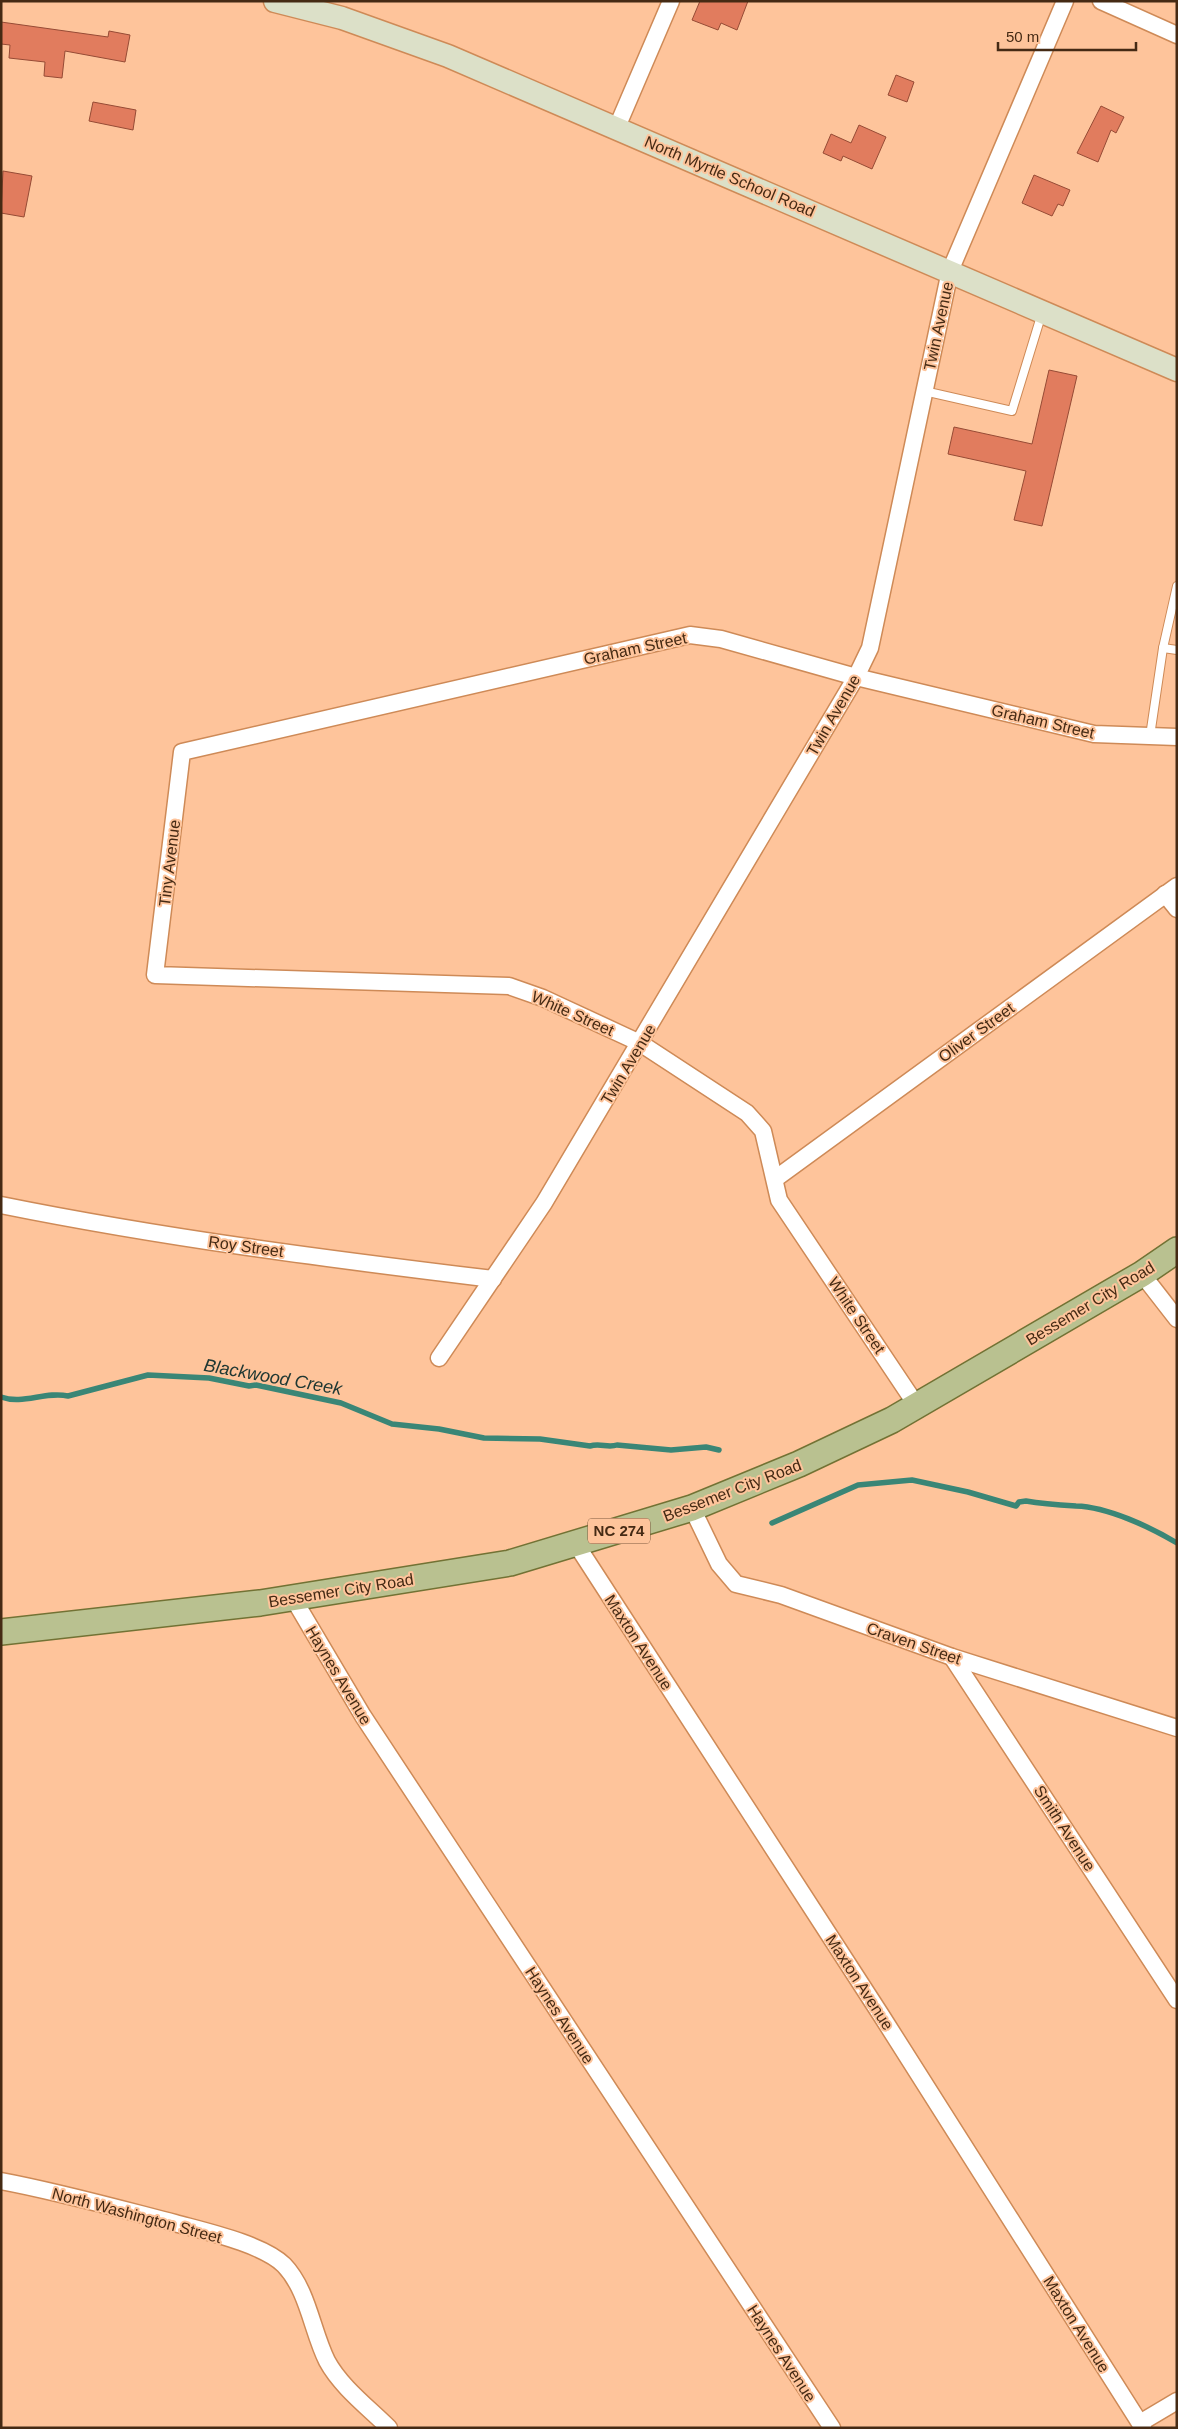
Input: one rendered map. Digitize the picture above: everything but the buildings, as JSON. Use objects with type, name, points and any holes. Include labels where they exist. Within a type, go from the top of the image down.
[{"type":"main road","name":"North Myrtle School Road","points":[[275,1],[342,18],[448,56],[617,127],[1177,370]]},
{"type":"main road","name":"Bessemer City Road","points":[[1,1632],[293,1598],[510,1563],[692,1508],[854,1439],[917,1406],[1142,1274],[1177,1250]]},
{"type":"street","points":[[617,127],[671,1]]},
{"type":"street","name":"Twin Avenue","points":[[439,1358],[544,1203],[856,677],[870,648],[950,271],[1065,1]]},
{"type":"street","points":[[1101,1],[1177,35]]},
{"type":"street","name":"Graham Street","points":[[182,752],[690,634],[722,640],[856,677],[1094,734],[1177,737]]},
{"type":"street","name":"Tiny Avenue","points":[[155,975],[182,752]]},
{"type":"street","points":[[1171,890],[1177,909]]},
{"type":"street","name":"Oliver Street","points":[[776,1179],[1171,890]]},
{"type":"street","name":"White Street","points":[[155,975],[509,986],[543,998],[640,1043],[747,1113],[763,1130],[776,1179],[779,1200],[917,1406]]},
{"type":"street","name":"Roy Street","points":[[1,1206],[128,1229],[348,1262],[493,1279]]},
{"type":"street","points":[[1142,1274],[1177,1319]]},
{"type":"street","name":"Craven Street","points":[[692,1508],[719,1564],[736,1584],[781,1595],[952,1657],[1177,1728]]},
{"type":"street","name":"Maxton Avenue","points":[[576,1544],[882,2015],[1142,2425]]},
{"type":"street","name":"Haynes Avenue","points":[[293,1598],[363,1716],[832,2428]]},
{"type":"street","name":"Smith Avenue","points":[[952,1657],[1177,2000]]},
{"type":"street","name":"North Washington Street","points":[[1,2181],[39,2188],[198,2229],[272,2255],[285,2266],[296,2282],[326,2360],[334,2373],[390,2428]]},
{"type":"street","points":[[1142,2425],[1177,2401]]},
{"type":"lane","points":[[924,391],[1012,411],[1042,311]]},
{"type":"lane","points":[[1150,736],[1163,648],[1177,586]]},
{"type":"lane","points":[[1163,648],[1177,650]]},
{"type":"waterway","name":"Blackwood Creek","points":[[1,1397],[18,1400],[51,1395],[68,1396],[148,1375],[209,1378],[249,1386],[256,1385],[341,1403],[392,1424],[439,1429],[484,1438],[540,1439],[590,1446],[617,1445],[671,1450],[706,1447],[719,1450]]},
{"type":"waterway","name":"Blackwood Creek","points":[[772,1523],[858,1485],[912,1480],[968,1492],[1016,1506],[1019,1502],[1026,1501],[1101,1510],[1142,1525],[1177,1543]]}]
